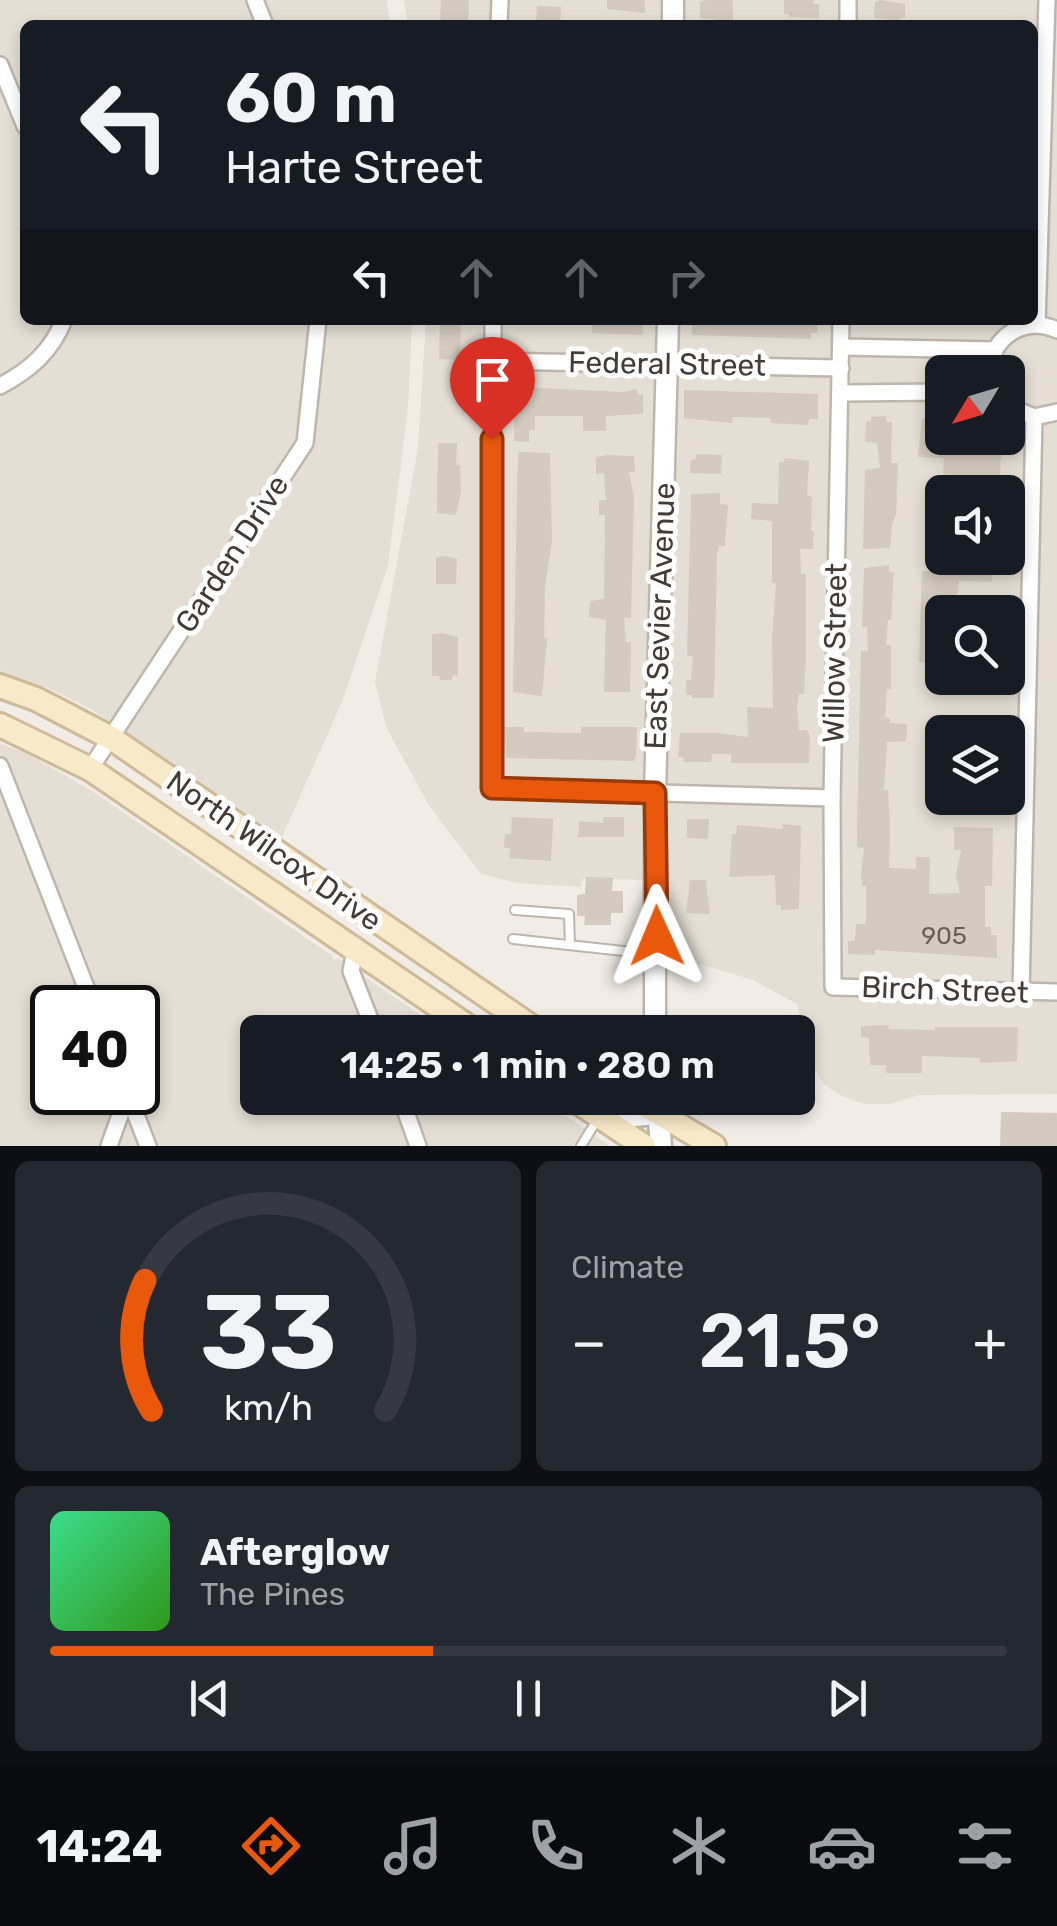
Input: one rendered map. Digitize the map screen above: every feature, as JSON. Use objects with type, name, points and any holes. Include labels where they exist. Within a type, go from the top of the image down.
[{"type":"main road","name":"North Wilcox Drive","points":[[5,688],[36,699],[111,738],[514,1015]]},
{"type":"main road","points":[[0,722],[5,688]]},
{"type":"main road","name":"North Wilcox Drive","points":[[0,722],[90,769],[451,1015]]},
{"type":"main road","points":[[355,950],[376,921]]},
{"type":"main road","points":[[596,1115],[635,1143]]},
{"type":"main road","points":[[670,1115],[714,1146]]},
{"type":"street","points":[[1038,292],[1047,0]]},
{"type":"street","points":[[0,65],[4,87],[20,117]]},
{"type":"street","points":[[0,386],[30,370],[56,339],[62,325]]},
{"type":"street","name":"Garden Drive","points":[[90,769],[305,443],[317,325]]},
{"type":"street","points":[[493,325],[492,788],[832,798]]},
{"type":"street","name":"East Sevier Avenue","points":[[654,1015],[655,793],[668,325]]},
{"type":"street","name":"Willow Street","points":[[833,986],[832,798],[841,325]]},
{"type":"street","points":[[993,355],[1012,331],[1033,325]]},
{"type":"street","points":[[841,347],[994,350]]},
{"type":"street","name":"Federal Street","points":[[492,361],[841,368]]},
{"type":"street","points":[[842,393],[925,392]]},
{"type":"street","points":[[1025,413],[1034,417],[1057,412]]},
{"type":"street","points":[[1021,992],[1034,417]]},
{"type":"street","points":[[0,766],[85,985]]},
{"type":"street","points":[[355,950],[351,972],[368,1015]]},
{"type":"street","name":"Birch Street","points":[[833,986],[1057,992]]},
{"type":"street","points":[[109,1146],[120,1115]]},
{"type":"street","points":[[136,1115],[148,1146]]},
{"type":"street","points":[[407,1115],[418,1146]]},
{"type":"street","points":[[658,1115],[661,1146]]},
{"type":"lane","points":[[514,910],[569,914],[570,945]]},
{"type":"lane","points":[[514,939],[656,955]]},
{"type":"lane","points":[[581,1146],[584,1115]]},
{"type":"shaded area","points":[[0,0],[387,0],[389,20],[20,20],[20,325],[412,325],[408,408],[388,566],[342,702],[282,837],[91,709],[0,671]]},
{"type":"shaded area","points":[[404,0],[1057,0],[1057,1094],[919,1095],[889,1104],[864,1104],[840,1095],[822,1083],[815,1068],[815,1015],[800,1015],[797,1004],[753,980],[703,965],[670,961],[669,880],[582,879],[581,887],[517,883],[481,874],[430,807],[387,729],[375,682],[418,448],[426,325],[1038,325],[1038,20],[407,20]]},
{"type":"shaded area","points":[[0,744],[24,752],[92,791],[334,960],[339,959],[420,1015],[240,1015],[240,1115],[565,1115],[610,1146],[0,1146]]},
{"type":"building","points":[[441,0],[469,0],[468,20],[440,20]]},
{"type":"building","points":[[607,0],[645,0],[645,13],[607,9]]},
{"type":"building","points":[[733,0],[733,20],[700,18],[700,2]]},
{"type":"building","points":[[784,0],[814,0],[813,4],[819,4],[819,18],[789,17],[784,14]]},
{"type":"building","points":[[875,2],[905,4],[905,18],[874,18]]},
{"type":"building","points":[[537,6],[561,7],[560,20],[536,20]]},
{"type":"building","points":[[440,325],[461,325],[460,360],[439,359]]},
{"type":"building","points":[[592,325],[642,325],[643,335],[592,333]]},
{"type":"building","points":[[692,325],[818,325],[811,339],[692,335]]},
{"type":"building","points":[[519,387],[624,392],[637,389],[637,394],[643,394],[643,414],[606,416],[606,431],[583,431],[583,416],[535,416],[535,430],[529,430],[529,442],[514,441],[515,393]]},
{"type":"building","points":[[684,390],[818,394],[818,419],[809,419],[808,425],[771,423],[770,418],[733,417],[732,423],[684,418]]},
{"type":"building","points":[[885,416],[887,422],[892,422],[891,463],[898,463],[896,515],[890,548],[863,549],[865,470],[880,468],[877,443],[865,442],[866,422],[871,417]]},
{"type":"building","points":[[925,418],[925,455],[1002,455],[1001,475],[943,474],[944,458],[918,457]]},
{"type":"building","points":[[438,443],[457,443],[461,491],[456,515],[437,513]]},
{"type":"building","points":[[518,452],[550,453],[552,540],[545,587],[547,638],[542,696],[513,692]]},
{"type":"building","points":[[696,454],[722,455],[721,474],[690,473]]},
{"type":"building","points":[[634,456],[635,472],[629,472],[634,497],[631,618],[624,617],[626,642],[631,642],[630,692],[604,692],[606,620],[589,617],[590,601],[604,599],[605,515],[599,515],[599,500],[606,500],[604,473],[596,474],[596,457]]},
{"type":"building","points":[[784,458],[809,461],[807,494],[812,498],[814,531],[813,549],[800,549],[801,574],[806,574],[806,653],[804,694],[799,694],[797,708],[799,730],[807,730],[810,736],[809,763],[731,763],[731,754],[712,754],[711,762],[684,762],[683,757],[678,757],[680,733],[748,737],[747,707],[773,708],[776,583],[772,583],[772,521],[751,519],[752,503],[778,504],[779,462],[784,462]]},
{"type":"building","points":[[720,493],[720,504],[728,505],[725,546],[719,546],[717,554],[714,698],[692,698],[686,695],[693,656],[687,656],[691,494]]},
{"type":"building","points":[[436,558],[457,559],[456,584],[436,584]]},
{"type":"building","points":[[889,565],[889,572],[894,572],[886,645],[891,645],[891,689],[887,689],[885,718],[890,718],[890,723],[907,724],[906,741],[887,742],[884,790],[888,790],[889,868],[916,869],[916,857],[930,857],[929,894],[960,893],[956,875],[961,850],[954,850],[954,827],[993,828],[992,886],[985,886],[985,927],[991,927],[991,935],[997,935],[997,958],[875,950],[875,955],[848,954],[848,941],[855,941],[856,924],[866,924],[866,886],[862,886],[861,874],[864,848],[857,847],[861,651],[868,651],[867,627],[862,627],[864,568]]},
{"type":"building","points":[[922,571],[925,575],[992,575],[992,582],[959,581],[958,594],[925,595],[925,662],[919,662]]},
{"type":"building","points":[[432,634],[458,637],[458,676],[453,675],[452,680],[432,676]]},
{"type":"building","points":[[504,727],[524,727],[524,732],[581,733],[581,727],[637,727],[636,755],[634,761],[506,758]]},
{"type":"building","points":[[512,817],[553,819],[551,861],[509,858],[510,848],[504,848],[505,834],[511,834]]},
{"type":"building","points":[[603,817],[624,817],[624,837],[578,837],[579,821],[603,823]]},
{"type":"building","points":[[687,819],[709,819],[708,839],[687,838]]},
{"type":"building","points":[[782,824],[801,826],[799,909],[781,910],[781,905],[776,905],[775,875],[729,877],[732,834],[736,834],[737,825],[783,829]]},
{"type":"building","points":[[586,877],[613,878],[612,891],[623,891],[623,913],[611,913],[611,925],[584,925],[585,916],[577,916],[577,895],[585,894]]},
{"type":"building","points":[[690,880],[706,880],[710,914],[686,913]]},
{"type":"building","points":[[889,1025],[888,1029],[935,1030],[1018,1027],[1017,1061],[980,1063],[980,1058],[922,1056],[922,1073],[886,1073],[886,1065],[870,1065],[869,1038],[861,1037],[861,1026]]},
{"type":"building","points":[[1001,1112],[1057,1113],[1057,1146],[1000,1146]]},
{"type":"route","points":[[492,439],[492,788],[655,793],[657,936]]}]
